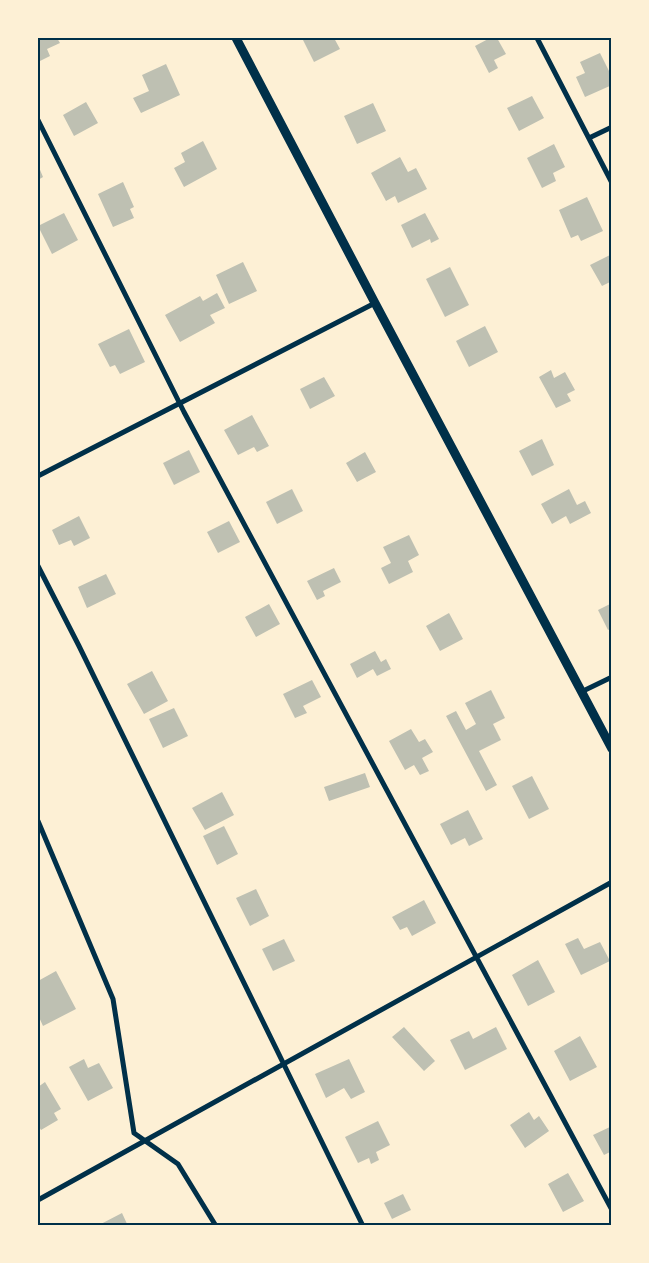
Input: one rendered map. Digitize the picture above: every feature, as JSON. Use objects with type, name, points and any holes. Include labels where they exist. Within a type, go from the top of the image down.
[{"type":"street","points":[[236,38],[612,749]]},
{"type":"street","points":[[537,38],[612,183]]},
{"type":"street","points":[[38,120],[180,403],[612,1210]]},
{"type":"street","points":[[589,138],[612,127]]},
{"type":"street","points":[[38,476],[375,303]]},
{"type":"street","points":[[38,566],[363,1226]]},
{"type":"street","points":[[581,692],[612,677]]},
{"type":"street","points":[[38,821],[113,999],[134,1133],[178,1164],[216,1226]]},
{"type":"street","points":[[38,1200],[612,882]]},
{"type":"building","points":[[38,38],[57,38],[60,43],[47,49],[50,56],[38,62]]},
{"type":"building","points":[[302,38],[334,38],[340,49],[314,62]]},
{"type":"building","points":[[490,38],[497,38],[506,54],[494,60],[498,68],[489,73],[475,46]]},
{"type":"building","points":[[600,53],[612,77],[612,85],[585,97],[576,77],[585,73],[580,62]]},
{"type":"building","points":[[166,64],[180,95],[141,113],[133,98],[149,91],[142,75]]},
{"type":"building","points":[[532,96],[544,118],[519,131],[507,108]]},
{"type":"building","points":[[86,102],[98,123],[74,136],[63,115]]},
{"type":"building","points":[[373,103],[386,131],[357,144],[344,116]]},
{"type":"building","points":[[203,141],[217,169],[184,187],[174,168],[185,162],[181,153]]},
{"type":"building","points":[[554,144],[565,167],[553,173],[556,181],[542,188],[527,158]]},
{"type":"building","points":[[400,157],[408,172],[416,168],[427,189],[398,203],[395,196],[386,201],[371,173]]},
{"type":"building","points":[[38,165],[43,177],[38,180]]},
{"type":"building","points":[[123,182],[134,207],[130,209],[134,218],[113,227],[98,194]]},
{"type":"building","points":[[587,197],[603,231],[581,241],[578,235],[571,238],[559,210]]},
{"type":"building","points":[[64,213],[78,240],[52,254],[38,226]]},
{"type":"building","points":[[425,213],[439,239],[431,243],[430,239],[412,248],[401,225]]},
{"type":"building","points":[[612,254],[612,281],[602,286],[590,265]]},
{"type":"building","points":[[243,262],[257,291],[229,304],[216,275]]},
{"type":"building","points":[[450,267],[469,305],[445,317],[426,279]]},
{"type":"building","points":[[217,293],[225,308],[210,315],[215,323],[180,342],[165,315],[200,296],[203,301]]},
{"type":"building","points":[[485,326],[498,352],[469,367],[456,341]]},
{"type":"building","points":[[129,329],[145,362],[120,374],[115,365],[110,367],[98,344]]},
{"type":"building","points":[[551,370],[554,378],[565,372],[575,390],[567,394],[571,401],[556,408],[539,377]]},
{"type":"building","points":[[324,377],[335,396],[310,409],[300,389]]},
{"type":"building","points":[[252,415],[269,446],[257,452],[254,447],[238,455],[224,430]]},
{"type":"building","points":[[542,439],[554,465],[532,476],[519,451]]},
{"type":"building","points":[[189,450],[200,472],[174,485],[163,463]]},
{"type":"building","points":[[365,452],[376,472],[357,482],[346,463]]},
{"type":"building","points":[[292,489],[303,511],[277,524],[266,502]]},
{"type":"building","points":[[569,489],[577,505],[585,501],[591,513],[570,524],[566,516],[552,524],[541,504]]},
{"type":"building","points":[[79,516],[90,538],[74,546],[71,540],[59,545],[52,530]]},
{"type":"building","points":[[229,521],[240,542],[218,553],[207,532]]},
{"type":"building","points":[[409,535],[419,555],[408,561],[413,572],[389,584],[381,568],[391,563],[383,547]]},
{"type":"building","points":[[334,568],[341,582],[323,591],[325,596],[317,600],[307,581]]},
{"type":"building","points":[[106,574],[116,594],[87,608],[78,587]]},
{"type":"building","points":[[612,603],[612,628],[608,630],[598,610]]},
{"type":"building","points":[[269,604],[280,624],[256,637],[245,617]]},
{"type":"building","points":[[449,613],[463,639],[440,651],[426,626]]},
{"type":"building","points":[[375,651],[381,662],[386,659],[391,669],[377,676],[373,669],[357,678],[350,664]]},
{"type":"building","points":[[152,671],[168,701],[144,714],[127,684]]},
{"type":"building","points":[[312,680],[321,697],[303,706],[307,713],[295,718],[283,694]]},
{"type":"building","points":[[491,690],[505,718],[493,724],[501,740],[479,751],[497,785],[486,791],[446,716],[456,711],[466,730],[476,724],[465,703]]},
{"type":"building","points":[[174,708],[188,736],[163,748],[149,719]]},
{"type":"building","points":[[411,729],[419,742],[425,739],[433,752],[422,758],[429,771],[420,775],[414,765],[405,770],[389,741]]},
{"type":"building","points":[[365,773],[370,787],[329,801],[324,787]]},
{"type":"building","points":[[532,776],[549,809],[529,819],[512,786]]},
{"type":"building","points":[[222,792],[234,815],[205,830],[192,808]]},
{"type":"building","points":[[468,810],[483,839],[469,846],[465,838],[451,845],[440,824]]},
{"type":"building","points":[[224,826],[238,854],[217,865],[203,836]]},
{"type":"building","points":[[256,889],[269,916],[250,926],[236,898]]},
{"type":"building","points":[[424,900],[436,923],[412,936],[407,927],[400,930],[392,917]]},
{"type":"building","points":[[578,938],[584,949],[600,942],[610,961],[581,975],[565,944]]},
{"type":"building","points":[[284,939],[295,961],[273,971],[262,949]]},
{"type":"building","points":[[538,960],[555,992],[528,1006],[512,975]]},
{"type":"building","points":[[56,971],[76,1009],[43,1026],[38,1015],[38,981]]},
{"type":"building","points":[[404,1027],[435,1061],[424,1071],[392,1037]]},
{"type":"building","points":[[496,1027],[507,1049],[465,1070],[450,1040],[469,1031],[473,1039]]},
{"type":"building","points":[[580,1036],[597,1067],[570,1081],[554,1051]]},
{"type":"building","points":[[84,1059],[88,1068],[99,1063],[113,1088],[88,1101],[69,1067]]},
{"type":"building","points":[[349,1059],[365,1092],[351,1099],[344,1088],[326,1098],[315,1074]]},
{"type":"building","points":[[45,1082],[61,1109],[54,1113],[58,1120],[41,1130],[38,1125],[38,1087]]},
{"type":"building","points":[[529,1112],[534,1120],[539,1116],[549,1131],[525,1148],[510,1125]]},
{"type":"building","points":[[378,1121],[390,1145],[376,1152],[379,1160],[371,1164],[369,1158],[358,1163],[345,1137]]},
{"type":"building","points":[[612,1126],[612,1151],[604,1155],[593,1135]]},
{"type":"building","points":[[568,1173],[584,1201],[563,1212],[548,1184]]},
{"type":"building","points":[[403,1194],[411,1210],[392,1219],[384,1203]]},
{"type":"building","points":[[122,1213],[128,1226],[97,1226]]}]
